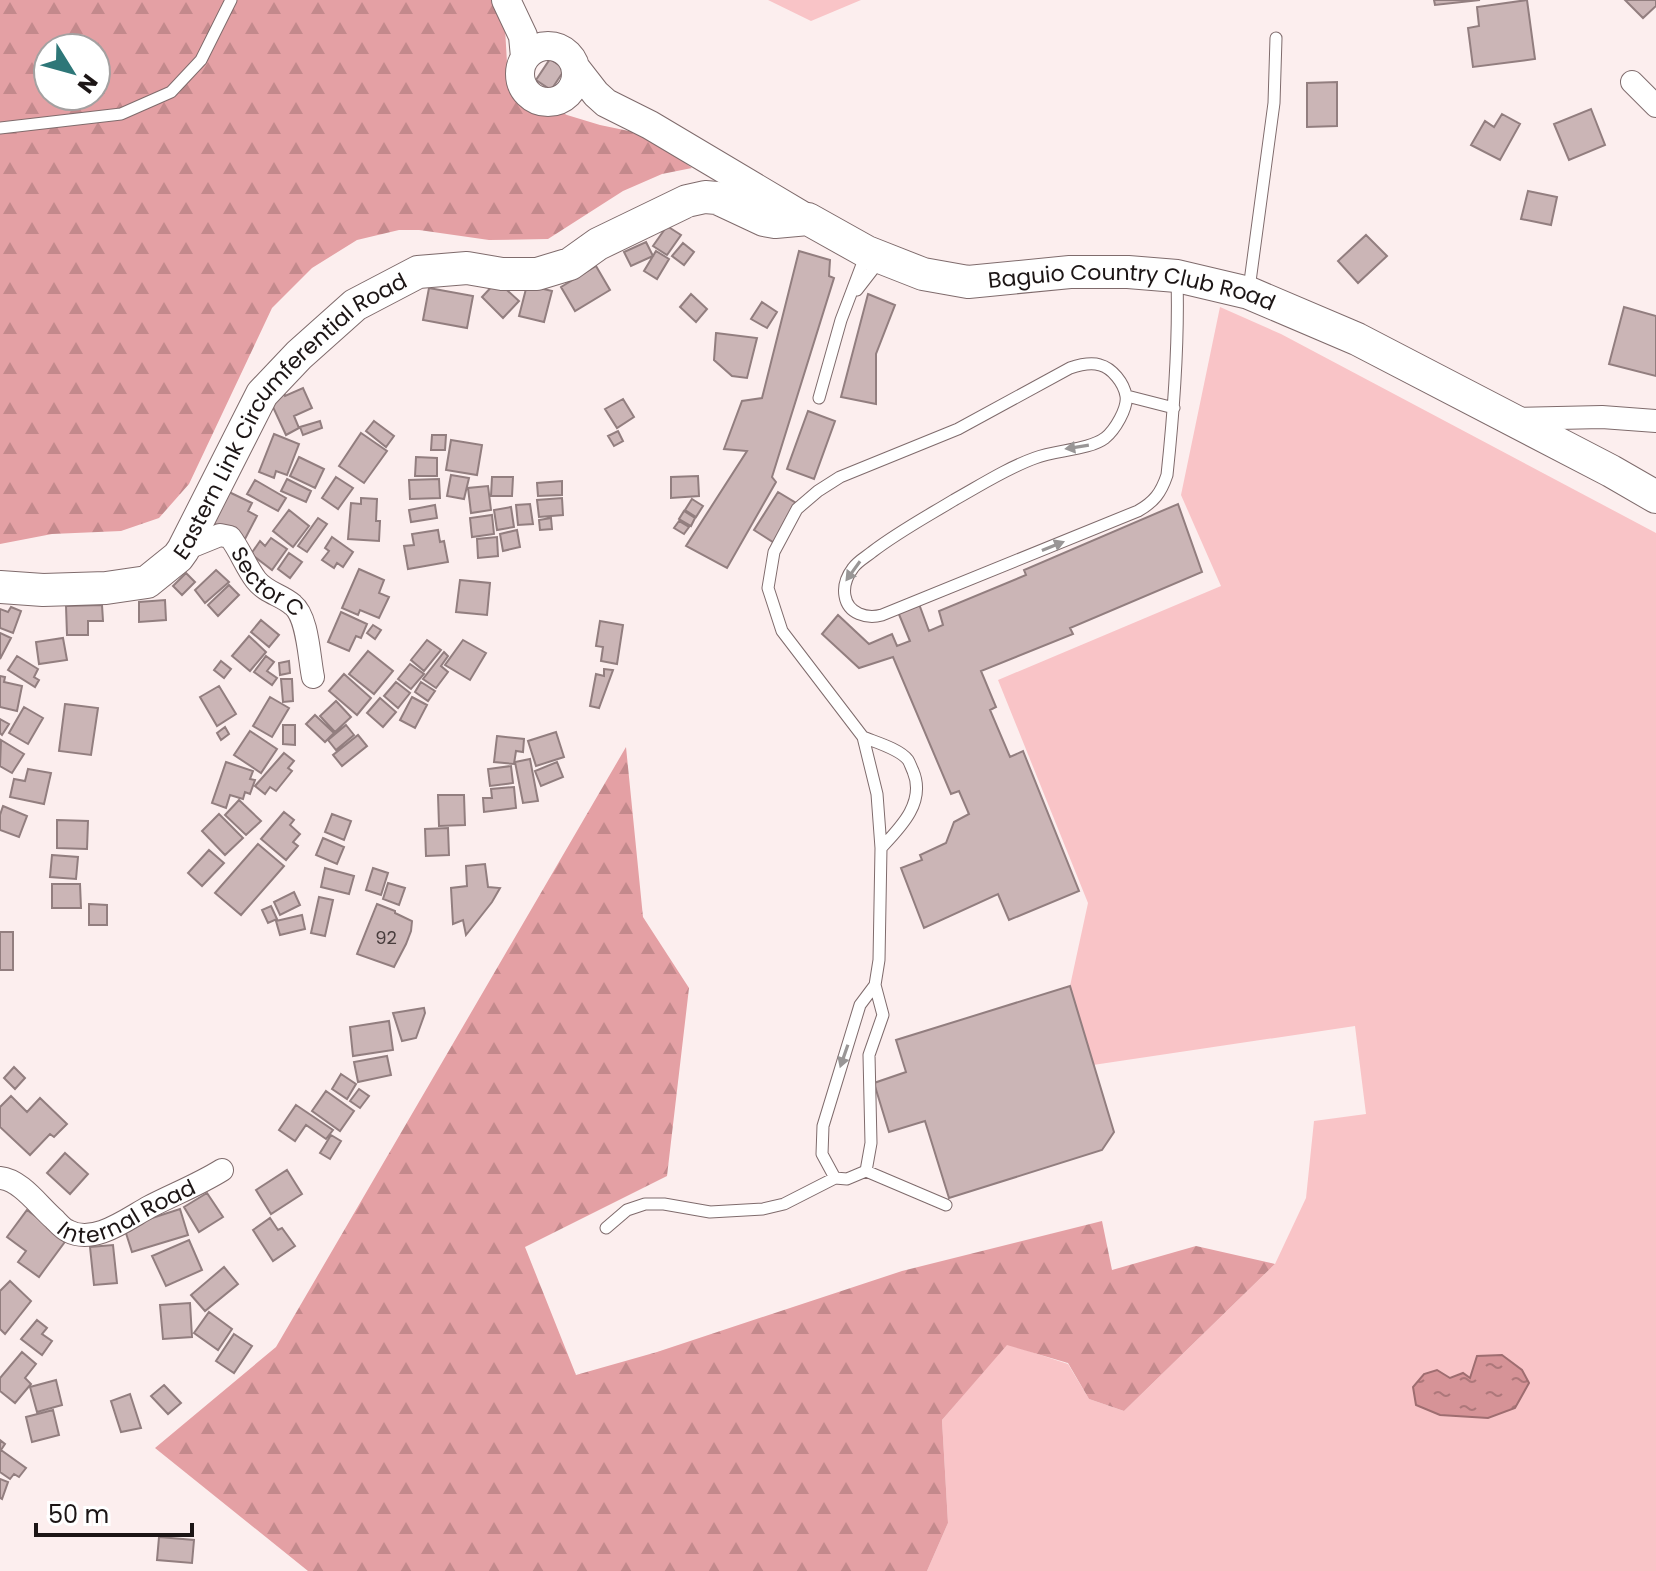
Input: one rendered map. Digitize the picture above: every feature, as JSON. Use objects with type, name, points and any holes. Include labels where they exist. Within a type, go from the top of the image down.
[{"type":"main road","name":"Eastern Link Circumferential Road","points":[[0,587],[90,589],[147,582],[183,550],[262,394],[299,355],[355,305],[418,272],[467,268],[502,274],[537,274],[570,264],[598,244],[687,201],[705,197],[717,198],[764,220],[808,219]]},
{"type":"main road","name":"Baguio Country Club Road","points":[[808,219],[874,255],[923,274],[968,282],[1070,272],[1128,272],[1177,276],[1249,293],[1357,339],[1531,423],[1656,497]]},
{"type":"street","points":[[506,0],[529,47],[520,71],[520,82],[525,91],[542,102],[565,96],[576,78],[571,58],[559,48],[529,47]]},
{"type":"street","name":"Baguio Country Club Road","points":[[575,67],[606,103],[650,125],[808,219]]},
{"type":"street","points":[[1632,82],[1656,106]]},
{"type":"street","name":"Baguio Country Club Road","points":[[557,100],[606,103]]},
{"type":"street","points":[[1531,423],[1602,417],[1656,421]]},
{"type":"street","name":"Sector C","points":[[183,550],[220,535],[230,537],[258,583],[296,606],[303,617],[313,677]]},
{"type":"street","name":"Internal Road","points":[[0,1178],[9,1179],[20,1187],[69,1232],[84,1234],[104,1232],[121,1225],[222,1170]]},
{"type":"lane","points":[[0,128],[121,114],[171,92],[201,60],[231,0]]},
{"type":"lane","points":[[1249,293],[1274,103],[1276,38]]},
{"type":"lane","points":[[819,398],[841,320],[874,255]]},
{"type":"lane","points":[[866,1171],[871,1143],[869,1055],[883,1015],[875,985],[879,960],[881,848],[877,794],[863,737],[782,631],[768,588],[774,552],[797,509],[840,477],[958,429],[1070,368],[1085,364],[1098,364],[1110,369],[1127,396],[1117,425],[1107,437],[1093,445],[1056,451],[1012,468],[895,534],[855,565],[845,580],[847,604],[859,614],[871,618],[882,615],[1153,502],[1162,490],[1167,475],[1178,331],[1177,276]]},
{"type":"lane","points":[[1127,396],[1174,408]]},
{"type":"lane","points":[[863,737],[907,758],[917,782],[916,801],[903,825],[881,848]]},
{"type":"lane","points":[[835,1178],[822,1154],[823,1126],[860,1005],[875,985]]},
{"type":"lane","points":[[606,1228],[627,1210],[645,1204],[710,1212],[763,1209],[784,1204],[835,1178],[847,1179],[866,1171],[946,1205]]},
{"type":"shaded area","points":[[768,0],[861,0],[811,21]]},
{"type":"shaded area","points":[[1220,307],[1281,334],[1656,533],[1656,1571],[927,1571],[948,1523],[942,1420],[1007,1344],[1068,1364],[1089,1399],[1124,1411],[1275,1264],[1306,1198],[1314,1121],[1366,1114],[1355,1026],[1093,1065],[1070,986],[1088,903],[998,680],[1221,586],[1181,495]]},
{"type":"green space","points":[[0,0],[491,0],[505,28],[507,63],[528,96],[567,115],[648,135],[692,168],[662,174],[623,191],[548,239],[489,240],[399,230],[357,240],[312,268],[272,308],[189,484],[159,518],[121,531],[52,534],[0,544]]},
{"type":"green space","points":[[626,747],[643,917],[689,988],[667,1176],[525,1247],[576,1375],[657,1352],[902,1271],[1102,1221],[1112,1270],[1196,1246],[1275,1264],[1124,1411],[1089,1399],[1068,1363],[1007,1345],[942,1420],[948,1523],[927,1571],[308,1571],[155,1448],[276,1347]]},
{"type":"water","points":[[1502,1355],[1522,1370],[1529,1383],[1515,1408],[1488,1418],[1440,1415],[1416,1405],[1413,1387],[1424,1374],[1437,1370],[1450,1378],[1463,1373],[1470,1378],[1477,1356]]},
{"type":"building","points":[[1434,0],[1480,0],[1435,5]]},
{"type":"building","points":[[1527,0],[1535,59],[1473,67],[1468,28],[1479,26],[1477,7]]},
{"type":"building","points":[[1625,0],[1656,0],[1656,6],[1643,18]]},
{"type":"building","points":[[550,59],[565,69],[551,90],[536,80]]},
{"type":"building","points":[[1337,82],[1337,126],[1307,127],[1307,83]]},
{"type":"building","points":[[1591,109],[1605,145],[1569,160],[1554,124]]},
{"type":"building","points":[[1502,114],[1520,124],[1500,160],[1471,145],[1485,121],[1494,127]]},
{"type":"building","points":[[1528,191],[1557,197],[1551,225],[1521,219]]},
{"type":"building","points":[[667,226],[681,235],[667,255],[653,246]]},
{"type":"building","points":[[1366,235],[1387,256],[1358,283],[1338,261]]},
{"type":"building","points":[[646,242],[653,256],[631,266],[624,252]]},
{"type":"building","points":[[683,243],[694,252],[684,265],[672,256]]},
{"type":"building","points":[[656,251],[669,259],[657,279],[644,271]]},
{"type":"building","points":[[799,251],[830,260],[829,276],[834,278],[772,477],[776,482],[727,568],[686,546],[747,451],[724,449],[742,401],[762,398]]},
{"type":"building","points":[[596,266],[610,290],[575,311],[561,287]]},
{"type":"building","points":[[497,281],[519,301],[503,318],[482,297]]},
{"type":"building","points":[[527,285],[552,291],[544,322],[519,316]]},
{"type":"building","points":[[429,288],[473,296],[467,328],[423,320]]},
{"type":"building","points":[[691,294],[707,309],[696,322],[680,307]]},
{"type":"building","points":[[868,294],[895,305],[876,354],[876,404],[841,397]]},
{"type":"building","points":[[762,302],[777,312],[767,328],[751,319]]},
{"type":"building","points":[[1624,307],[1656,316],[1656,376],[1609,364]]},
{"type":"building","points":[[716,333],[757,338],[747,378],[732,376],[714,360]]},
{"type":"building","points":[[280,385],[285,396],[303,388],[312,408],[294,416],[299,428],[286,435],[266,392]]},
{"type":"building","points":[[623,399],[634,417],[617,428],[605,409]]},
{"type":"building","points":[[808,411],[835,421],[814,479],[787,469]]},
{"type":"building","points":[[320,421],[322,428],[303,435],[300,427]]},
{"type":"building","points":[[374,421],[394,436],[386,447],[366,431]]},
{"type":"building","points":[[618,431],[623,441],[614,446],[608,436]]},
{"type":"building","points":[[361,433],[387,451],[364,483],[339,466]]},
{"type":"building","points":[[274,434],[299,444],[287,475],[276,471],[274,478],[259,472]]},
{"type":"building","points":[[432,435],[446,435],[445,450],[431,450]]},
{"type":"building","points":[[451,440],[482,445],[477,475],[446,470]]},
{"type":"building","points":[[299,457],[324,469],[315,488],[290,476]]},
{"type":"building","points":[[416,457],[437,458],[437,476],[415,476]]},
{"type":"building","points":[[451,475],[469,478],[464,499],[447,496]]},
{"type":"building","points":[[698,476],[699,496],[671,498],[671,477]]},
{"type":"building","points":[[336,477],[353,488],[338,509],[322,498]]},
{"type":"building","points":[[492,477],[513,477],[512,496],[491,496]]},
{"type":"building","points":[[287,479],[311,491],[306,502],[281,491]]},
{"type":"building","points":[[439,479],[440,498],[410,499],[409,480]]},
{"type":"building","points":[[255,480],[286,498],[278,511],[247,494]]},
{"type":"building","points":[[562,481],[562,495],[538,496],[537,483]]},
{"type":"building","points":[[488,486],[491,510],[471,513],[468,488]]},
{"type":"building","points":[[229,492],[252,503],[248,511],[257,516],[245,539],[213,523]]},
{"type":"building","points":[[778,492],[796,503],[776,544],[754,530]]},
{"type":"building","points":[[361,498],[377,499],[379,541],[348,539],[351,503],[361,504]]},
{"type":"building","points":[[562,498],[563,515],[539,517],[537,500]]},
{"type":"building","points":[[692,499],[703,506],[696,517],[685,510]]},
{"type":"building","points":[[530,504],[533,524],[518,525],[516,505]]},
{"type":"building","points":[[1178,504],[1202,572],[1070,628],[1073,634],[981,671],[996,707],[990,710],[1010,757],[1023,751],[1079,891],[1009,920],[998,894],[924,928],[901,868],[922,860],[920,855],[946,843],[954,822],[969,814],[959,791],[951,794],[893,657],[859,668],[822,634],[838,615],[869,644],[892,634],[897,646],[910,641],[898,612],[919,604],[929,631],[943,625],[939,611],[1026,575],[1024,570]]},
{"type":"building","points":[[435,505],[437,518],[411,522],[409,510]]},
{"type":"building","points":[[511,507],[514,527],[497,530],[494,510]]},
{"type":"building","points":[[289,510],[309,526],[293,547],[273,531]]},
{"type":"building","points":[[684,511],[695,518],[691,526],[679,519]]},
{"type":"building","points":[[492,515],[494,534],[472,537],[470,518]]},
{"type":"building","points":[[318,518],[327,524],[307,552],[298,546]]},
{"type":"building","points":[[551,518],[552,529],[540,530],[539,520]]},
{"type":"building","points":[[679,521],[689,527],[684,534],[674,528]]},
{"type":"building","points":[[438,530],[440,542],[444,541],[448,562],[408,569],[404,546],[414,545],[412,534]]},
{"type":"building","points":[[517,530],[520,547],[503,551],[500,534]]},
{"type":"building","points":[[332,537],[353,552],[343,567],[337,563],[334,568],[322,560],[329,551],[325,548]]},
{"type":"building","points":[[497,537],[498,556],[478,558],[477,539]]},
{"type":"building","points":[[271,538],[287,549],[272,570],[251,554],[260,541],[265,546]]},
{"type":"building","points":[[289,553],[302,562],[290,578],[278,569]]},
{"type":"building","points":[[359,569],[384,580],[379,593],[389,597],[379,618],[360,610],[358,615],[342,608]]},
{"type":"building","points":[[216,570],[229,582],[205,603],[195,590]]},
{"type":"building","points":[[186,573],[195,582],[182,595],[173,586]]},
{"type":"building","points":[[460,580],[490,583],[487,615],[456,612]]},
{"type":"building","points":[[229,585],[239,595],[218,616],[208,605]]},
{"type":"building","points":[[165,600],[166,620],[139,622],[139,602]]},
{"type":"building","points":[[102,605],[103,621],[88,621],[88,635],[67,635],[66,606]]},
{"type":"building","points":[[11,607],[21,611],[13,633],[0,628],[0,609],[8,612]]},
{"type":"building","points":[[341,612],[367,624],[361,638],[356,636],[349,651],[328,642]]},
{"type":"building","points":[[261,620],[279,635],[269,647],[251,632]]},
{"type":"building","points":[[600,621],[623,625],[617,664],[601,661],[603,647],[596,646]]},
{"type":"building","points":[[373,625],[381,630],[375,639],[367,633]]},
{"type":"building","points":[[0,633],[11,638],[0,659]]},
{"type":"building","points":[[249,636],[266,652],[250,671],[232,656]]},
{"type":"building","points":[[63,638],[67,660],[39,664],[36,642]]},
{"type":"building","points":[[427,640],[441,650],[424,671],[411,660]]},
{"type":"building","points":[[463,640],[486,653],[470,680],[445,665]]},
{"type":"building","points":[[368,651],[393,671],[374,694],[349,674]]},
{"type":"building","points":[[444,652],[448,656],[441,666],[448,672],[436,688],[423,679]]},
{"type":"building","points":[[17,656],[38,669],[34,677],[39,680],[35,687],[8,670]]},
{"type":"building","points":[[266,656],[274,662],[267,671],[277,678],[272,685],[254,672]]},
{"type":"building","points":[[221,661],[231,669],[224,678],[214,670]]},
{"type":"building","points":[[289,661],[290,673],[280,675],[279,663]]},
{"type":"building","points":[[410,664],[424,674],[411,689],[398,679]]},
{"type":"building","points":[[604,669],[613,670],[599,708],[590,706],[596,674],[604,676]]},
{"type":"building","points":[[344,674],[371,698],[357,715],[329,691]]},
{"type":"building","points":[[0,676],[5,677],[4,682],[22,686],[17,711],[0,707]]},
{"type":"building","points":[[281,679],[292,679],[293,701],[283,702]]},
{"type":"building","points":[[396,682],[410,693],[398,708],[384,696]]},
{"type":"building","points":[[421,682],[435,691],[428,701],[415,692]]},
{"type":"building","points":[[219,686],[236,714],[217,726],[200,697]]},
{"type":"building","points":[[270,697],[289,708],[272,737],[253,726]]},
{"type":"building","points":[[412,697],[427,705],[415,728],[400,720]]},
{"type":"building","points":[[380,698],[396,712],[383,727],[367,713]]},
{"type":"building","points":[[336,701],[351,717],[335,732],[320,716]]},
{"type":"building","points":[[65,704],[98,708],[91,755],[59,751]]},
{"type":"building","points":[[24,707],[43,718],[28,744],[9,733]]},
{"type":"building","points":[[315,715],[334,733],[325,742],[306,724]]},
{"type":"building","points":[[0,719],[9,724],[2,735],[0,733]]},
{"type":"building","points":[[283,725],[295,725],[295,745],[283,744]]},
{"type":"building","points":[[346,725],[354,735],[336,750],[328,740]]},
{"type":"building","points":[[225,727],[229,734],[221,740],[217,733]]},
{"type":"building","points":[[250,731],[277,749],[261,773],[234,755]]},
{"type":"building","points":[[556,732],[564,757],[536,766],[528,741]]},
{"type":"building","points":[[358,735],[367,746],[342,766],[333,755]]},
{"type":"building","points":[[497,736],[524,739],[523,752],[516,751],[514,764],[494,762]]},
{"type":"building","points":[[1,740],[24,754],[12,773],[0,766]]},
{"type":"building","points":[[284,753],[294,761],[288,768],[292,771],[276,791],[270,787],[265,794],[255,786]]},
{"type":"building","points":[[530,759],[538,801],[523,803],[515,762]]},
{"type":"building","points":[[226,762],[253,771],[250,779],[255,780],[250,794],[245,792],[243,799],[230,795],[226,808],[212,803]]},
{"type":"building","points":[[557,762],[563,777],[541,786],[535,771]]},
{"type":"building","points":[[511,766],[513,783],[490,786],[488,769]]},
{"type":"building","points":[[28,769],[51,773],[44,804],[10,797],[14,779],[25,781]]},
{"type":"building","points":[[514,787],[516,808],[484,812],[483,798],[492,798],[491,789]]},
{"type":"building","points":[[438,795],[464,795],[465,825],[439,826]]},
{"type":"building","points":[[239,800],[261,821],[246,835],[225,815]]},
{"type":"building","points":[[3,806],[27,816],[19,837],[0,830]]},
{"type":"building","points":[[284,812],[294,820],[290,825],[300,834],[293,842],[298,846],[286,860],[261,839]]},
{"type":"building","points":[[219,814],[243,838],[225,855],[202,831]]},
{"type":"building","points":[[332,814],[351,821],[344,840],[325,832]]},
{"type":"building","points":[[57,820],[88,821],[87,849],[57,848]]},
{"type":"building","points":[[448,828],[449,855],[426,856],[425,829]]},
{"type":"building","points":[[323,838],[344,847],[337,864],[316,855]]},
{"type":"building","points":[[258,844],[284,866],[241,915],[215,893]]},
{"type":"building","points":[[209,850],[224,863],[202,886],[188,873]]},
{"type":"building","points":[[52,855],[78,857],[76,879],[50,877]]},
{"type":"building","points":[[485,864],[488,887],[500,888],[466,935],[463,920],[453,924],[451,888],[467,886],[466,866]]},
{"type":"building","points":[[325,868],[354,876],[349,894],[321,887]]},
{"type":"building","points":[[373,868],[388,873],[381,895],[366,890]]},
{"type":"building","points":[[388,883],[405,888],[399,905],[383,899]]},
{"type":"building","points":[[52,884],[80,884],[81,908],[52,908]]},
{"type":"building","points":[[294,892],[300,905],[280,915],[274,902]]},
{"type":"building","points":[[319,897],[333,900],[325,936],[311,933]]},
{"type":"building","points":[[89,904],[107,905],[107,925],[89,925]]},
{"type":"building","points":[[377,904],[412,921],[406,944],[394,967],[357,954]]},
{"type":"building","points":[[271,906],[277,919],[268,923],[262,910]]},
{"type":"building","points":[[302,915],[305,929],[280,935],[276,921]]},
{"type":"building","points":[[0,932],[13,932],[13,970],[0,970]]},
{"type":"building","points":[[1070,986],[1114,1132],[1102,1150],[949,1198],[925,1121],[889,1132],[874,1083],[906,1072],[896,1040]]},
{"type":"building","points":[[424,1008],[416,1038],[402,1041],[393,1013]]},
{"type":"building","points":[[389,1021],[393,1050],[353,1056],[350,1027]]},
{"type":"building","points":[[387,1056],[391,1075],[358,1082],[354,1062]]},
{"type":"building","points":[[14,1067],[25,1078],[15,1089],[4,1078]]},
{"type":"building","points":[[341,1074],[356,1084],[347,1099],[332,1089]]},
{"type":"building","points":[[359,1089],[369,1096],[360,1108],[350,1101]]},
{"type":"building","points":[[326,1091],[354,1111],[340,1131],[312,1111]]},
{"type":"building","points":[[11,1096],[27,1112],[40,1098],[67,1124],[54,1137],[50,1134],[30,1155],[0,1127],[0,1107]]},
{"type":"building","points":[[296,1105],[333,1130],[326,1139],[306,1125],[295,1141],[279,1130]]},
{"type":"building","points":[[331,1135],[341,1141],[330,1159],[320,1153]]},
{"type":"building","points":[[65,1153],[88,1174],[70,1194],[47,1173]]},
{"type":"building","points":[[287,1170],[302,1194],[271,1214],[256,1190]]},
{"type":"building","points":[[207,1193],[223,1217],[199,1232],[184,1207]]},
{"type":"building","points":[[180,1209],[188,1235],[132,1252],[124,1227]]},
{"type":"building","points":[[27,1210],[67,1239],[39,1277],[18,1262],[26,1251],[7,1237]]},
{"type":"building","points":[[270,1218],[295,1246],[273,1261],[253,1230]]},
{"type":"building","points":[[189,1240],[202,1270],[166,1286],[152,1256]]},
{"type":"building","points":[[113,1245],[117,1283],[94,1285],[90,1247]]},
{"type":"building","points":[[224,1267],[238,1284],[205,1311],[191,1295]]},
{"type":"building","points":[[10,1281],[31,1301],[5,1334],[0,1329],[0,1291]]},
{"type":"building","points":[[190,1303],[192,1337],[163,1339],[160,1305]]},
{"type":"building","points":[[209,1312],[232,1329],[218,1350],[194,1333]]},
{"type":"building","points":[[37,1320],[47,1328],[42,1334],[52,1341],[42,1355],[21,1339]]},
{"type":"building","points":[[234,1334],[252,1346],[234,1373],[216,1361]]},
{"type":"building","points":[[22,1352],[36,1364],[25,1378],[31,1384],[15,1403],[0,1391],[0,1378]]},
{"type":"building","points":[[56,1380],[62,1405],[37,1412],[30,1387]]},
{"type":"building","points":[[164,1385],[181,1403],[168,1414],[151,1396]]},
{"type":"building","points":[[130,1394],[141,1428],[121,1432],[111,1401]]},
{"type":"building","points":[[53,1410],[59,1435],[32,1442],[26,1417]]},
{"type":"building","points":[[0,1440],[5,1444],[1,1450],[26,1468],[19,1477],[14,1474],[10,1479],[0,1472]]},
{"type":"building","points":[[0,1479],[8,1482],[2,1499],[0,1498]]},
{"type":"building","points":[[159,1537],[194,1540],[192,1563],[157,1560]]}]
